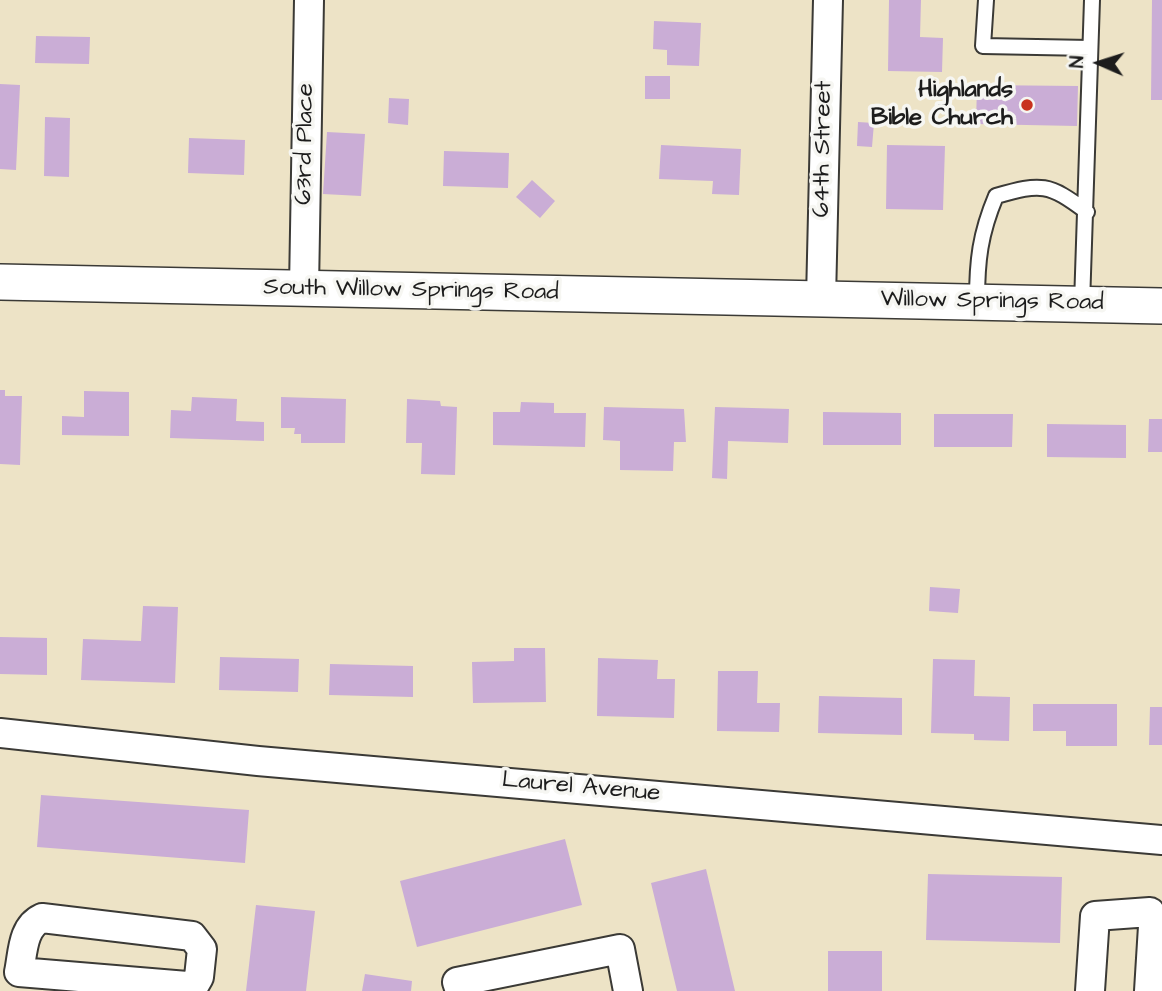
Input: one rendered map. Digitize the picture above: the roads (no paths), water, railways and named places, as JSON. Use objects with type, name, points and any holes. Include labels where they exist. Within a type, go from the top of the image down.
[{"type":"street","name":"63rd Place","points":[[304,288],[309,0]]},
{"type":"street","name":"64th Street","points":[[821,299],[828,0]]},
{"type":"street","name":"South Willow Springs Road","points":[[0,282],[821,299]]},
{"type":"street","name":"Willow Springs Road","points":[[821,299],[1162,306]]},
{"type":"street","name":"Laurel Avenue","points":[[0,733],[258,761],[1162,840]]},
{"type":"street","points":[[1090,991],[1095,916],[1150,912],[1153,926],[1149,991]]},
{"type":"street","points":[[42,918],[192,936],[202,950],[199,977],[195,984],[187,986],[18,981],[27,930],[33,922],[42,918]]},
{"type":"street","points":[[460,991],[457,982],[620,949],[628,991]]},
{"type":"lane","points":[[986,0],[983,46],[1090,48]]},
{"type":"lane","points":[[1082,304],[1092,0]]},
{"type":"lane","points":[[977,302],[977,266],[982,229],[996,196],[1036,185],[1063,195],[1087,212]]},
{"type":"place","name":"Highlands Bible Church","points":[[1027,105]]}]
